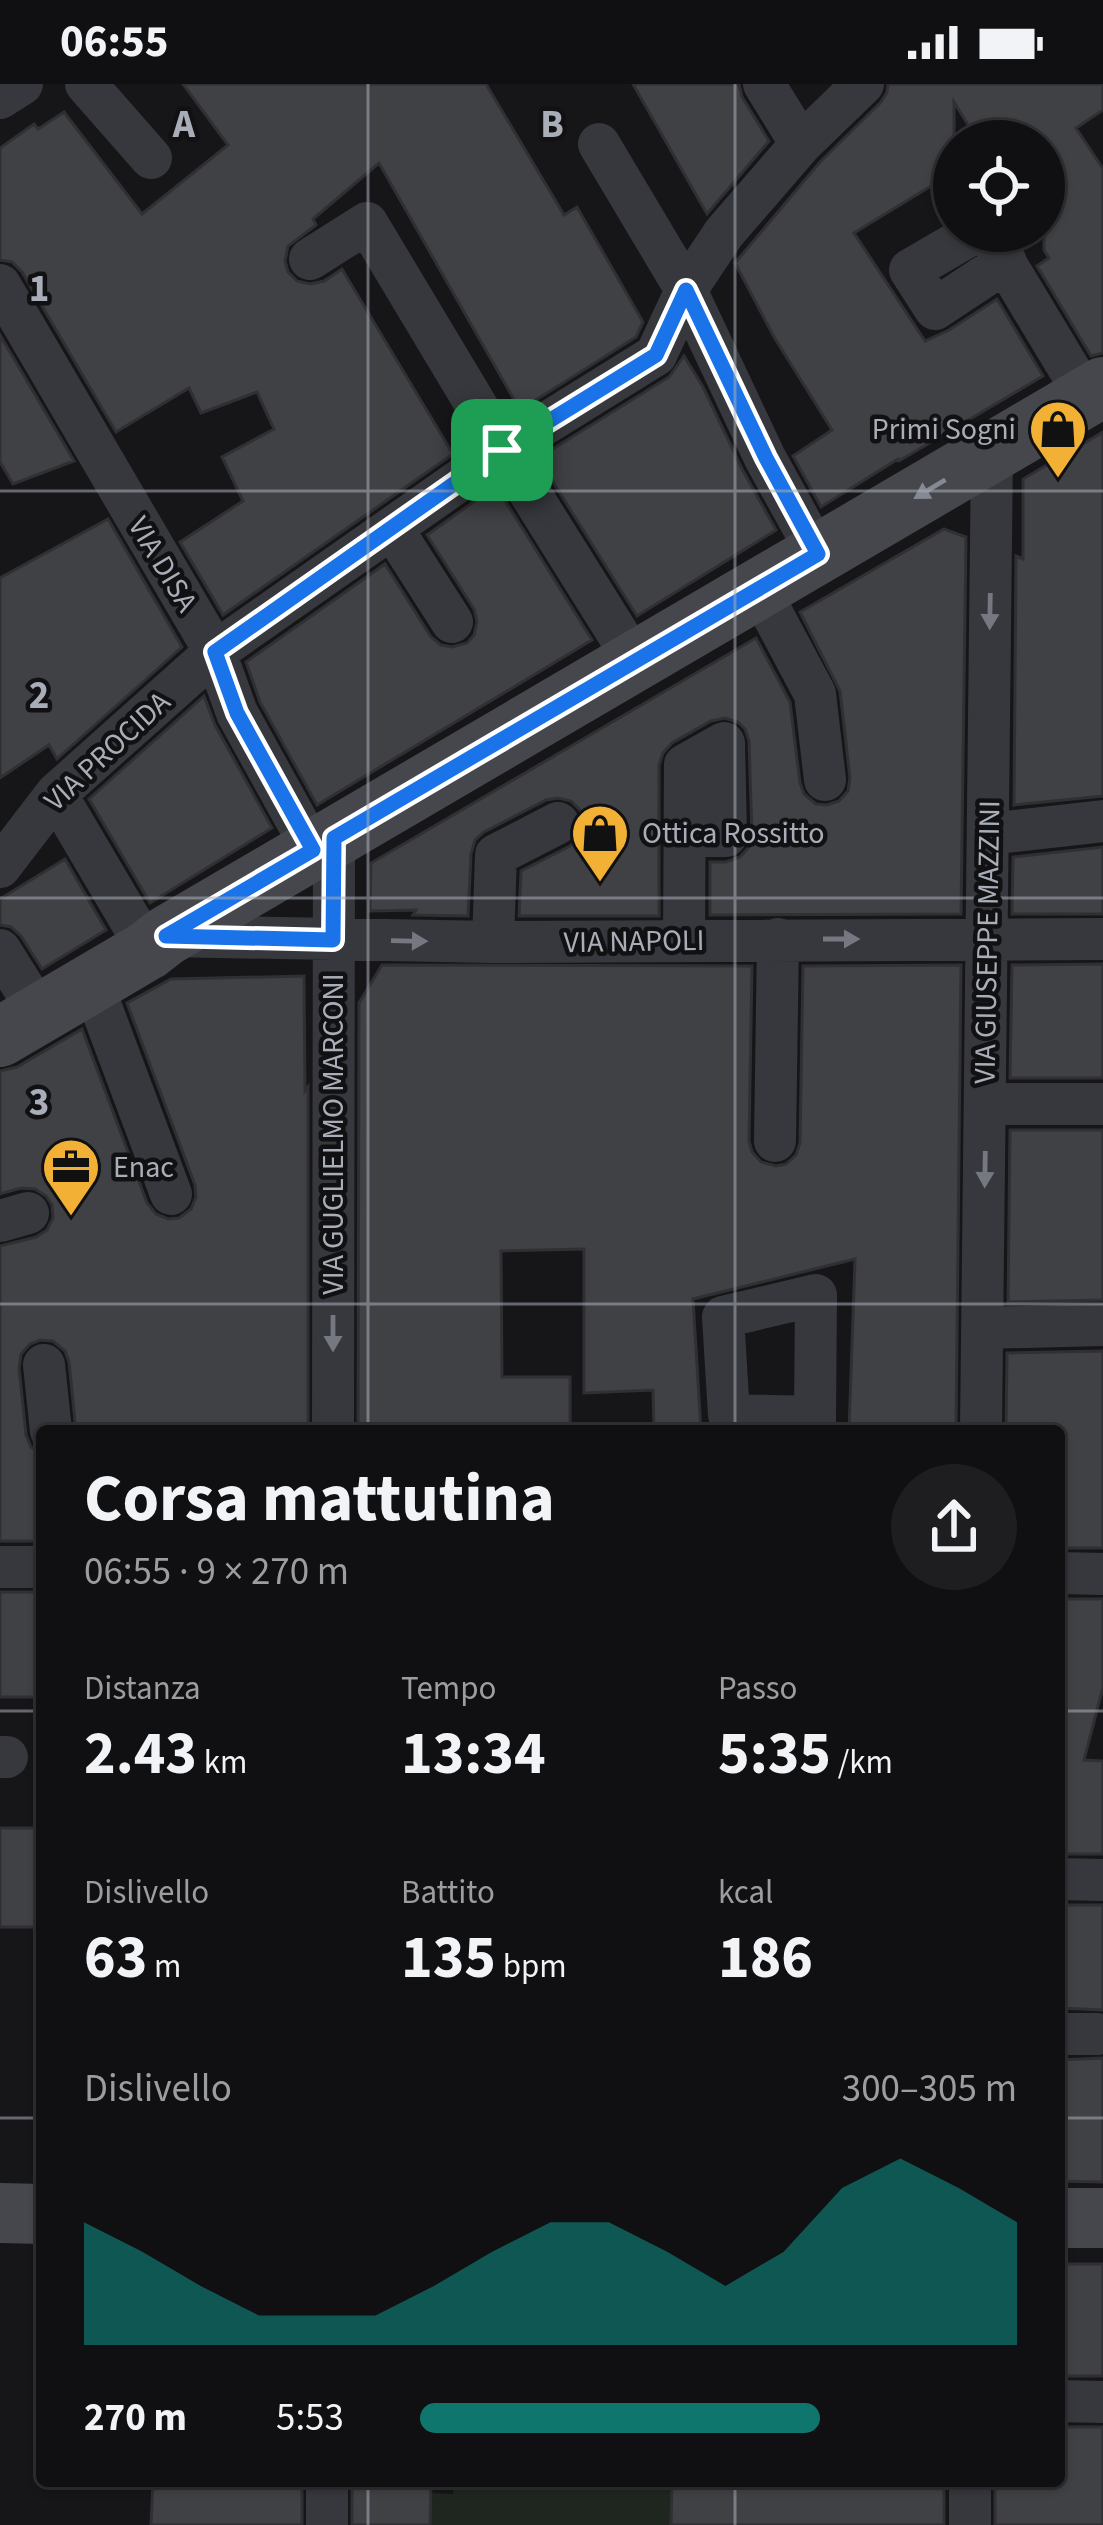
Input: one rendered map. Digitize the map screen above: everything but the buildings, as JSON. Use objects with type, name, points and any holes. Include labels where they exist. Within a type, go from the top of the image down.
[{"type":"main road","points":[[20,1025],[1095,392]]},
{"type":"main road","points":[[0,2213],[36,2214]]},
{"type":"main road","points":[[1065,2218],[1103,2218]]},
{"type":"street","points":[[0,98],[22,84]]},
{"type":"street","points":[[86,84],[151,158]]},
{"type":"street","points":[[764,84],[801,144]]},
{"type":"street","name":"VIA PROCIDA","points":[[0,867],[56,794],[215,652],[502,450],[656,355],[686,290],[724,233],[801,144],[863,84]]},
{"type":"street","points":[[598,144],[686,290],[818,554]]},
{"type":"street","points":[[310,259],[368,223],[502,450],[635,661]]},
{"type":"street","points":[[910,270],[935,309],[981,252]]},
{"type":"street","points":[[998,252],[1095,392]]},
{"type":"street","name":"VIA DISA","points":[[0,285],[215,652],[237,713],[323,844]]},
{"type":"street","name":"VIA GIUSEPPE MAZZINI","points":[[981,1425],[992,452]]},
{"type":"street","points":[[392,529],[452,622]]},
{"type":"street","points":[[758,590],[815,694],[825,780]]},
{"type":"street","points":[[684,941],[685,765],[724,743]]},
{"type":"street","points":[[56,794],[157,943]]},
{"type":"street","points":[[988,834],[1103,821]]},
{"type":"street","points":[[493,942],[496,855],[558,823]]},
{"type":"street","name":"VIA GUGLIELMO MARCONI","points":[[323,844],[333,940],[333,1425]]},
{"type":"street","points":[[775,1141],[778,939]]},
{"type":"street","name":"VIA NAPOLI","points":[[157,943],[1103,939]]},
{"type":"street","points":[[0,950],[20,1025]]},
{"type":"street","points":[[92,983],[171,1194]]},
{"type":"street","points":[[986,1104],[1103,1105]]},
{"type":"street","points":[[816,1295],[815,1424],[729,1415],[723,1317],[816,1295]]},
{"type":"street","points":[[982,1328],[1103,1324]]},
{"type":"street","points":[[44,1364],[50,1425]]},
{"type":"street","points":[[0,1567],[36,1567]]},
{"type":"street","points":[[1065,1574],[1103,1574]]},
{"type":"street","points":[[1065,1879],[1103,1880]]},
{"type":"street","points":[[1065,2401],[1103,2402]]},
{"type":"street","points":[[327,2487],[327,2525]]},
{"type":"street","points":[[970,2487],[970,2525]]},
{"type":"shaded area","points":[[453,2487],[672,2487],[671,2525],[430,2525],[431,2493],[453,2494]]},
{"type":"place","name":"Primi Sogni","points":[[1058,480]]},
{"type":"place","name":"Ottica Rossitto","points":[[600,884]]},
{"type":"place","name":"Enac","points":[[71,1218]]},
{"type":"route","points":[[686,290],[818,554],[334,838],[333,940],[166,936],[313,850],[237,713],[215,652],[502,450],[656,355],[686,290]]}]
